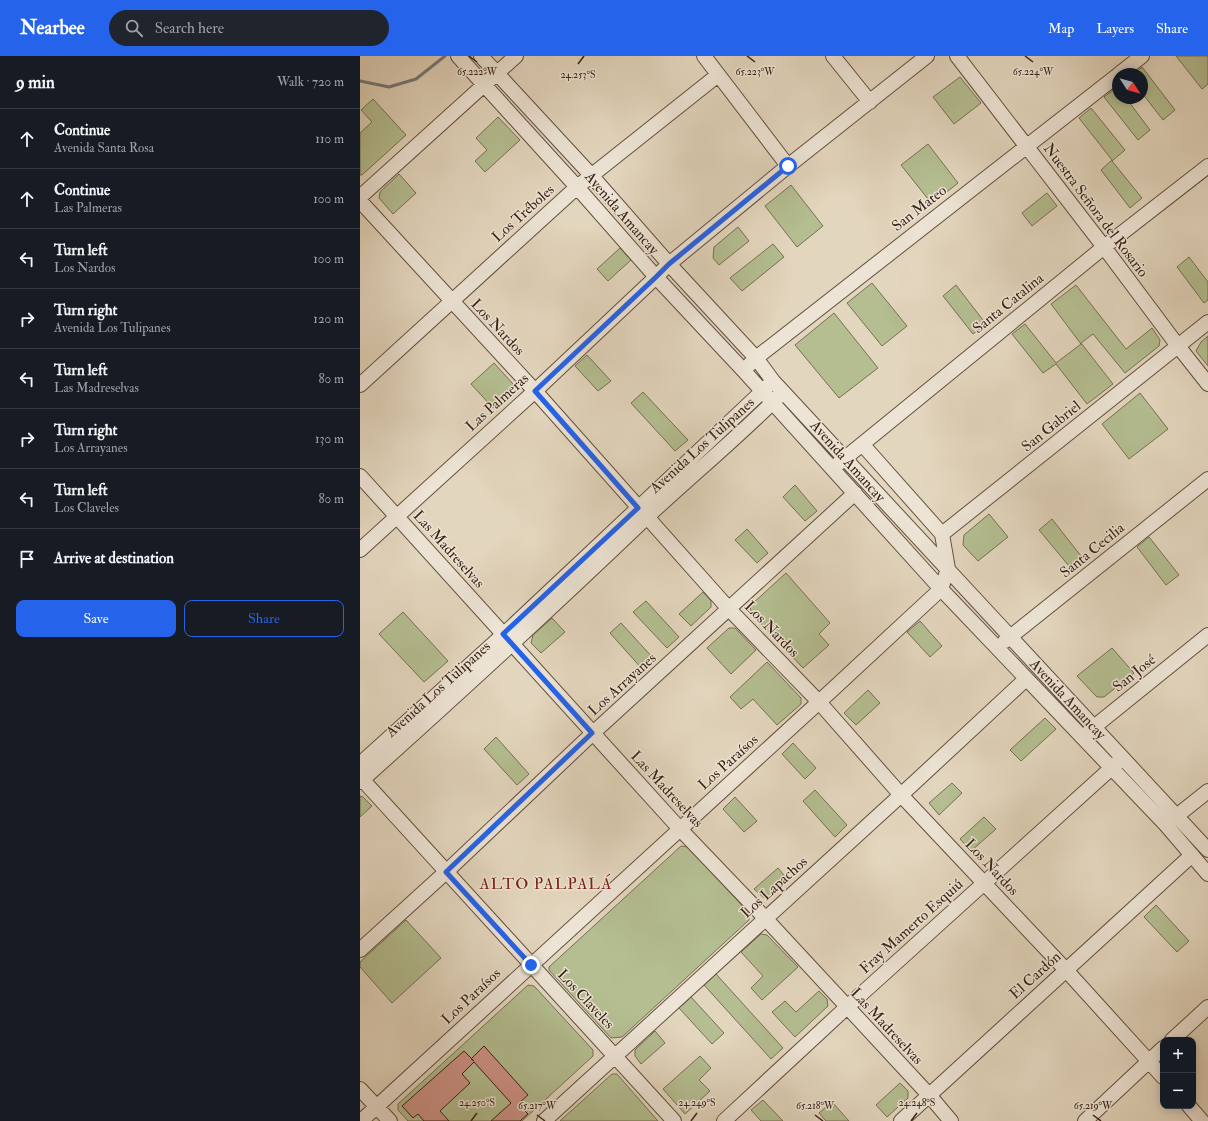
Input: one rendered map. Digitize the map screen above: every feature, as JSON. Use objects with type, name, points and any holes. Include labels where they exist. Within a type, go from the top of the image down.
[{"type":"street","name":"Avenida Amancay","points":[[458,56],[577,187],[656,277],[744,371],[941,589],[1166,825],[1208,874]]},
{"type":"street","name":"Avenida Amancay","points":[[481,56],[591,175],[669,264],[756,358],[773,381],[1208,850]]},
{"type":"street","points":[[360,197],[516,56]]},
{"type":"street","points":[[704,56],[788,166]]},
{"type":"street","points":[[833,56],[870,102]]},
{"type":"street","name":"Las Palmeras","points":[[360,550],[535,391],[669,264],[788,166],[927,56]]},
{"type":"street","name":"Nuestra Señora del Rosario","points":[[957,56],[1208,384]]},
{"type":"street","name":"San Mateo","points":[[1126,68],[1142,56]]},
{"type":"street","name":"Los Tréboles","points":[[360,386],[577,187],[718,75]]},
{"type":"street","name":"San Mateo","points":[[744,371],[756,358],[1112,79]]},
{"type":"street","name":"Santa Catalina","points":[[832,468],[1104,247],[1208,166]]},
{"type":"street","name":"Los Nardos","points":[[360,201],[451,302],[535,391],[729,609],[819,702],[901,795],[1066,970],[1160,1074]]},
{"type":"street","name":"San Gabriel","points":[[942,534],[1208,322]]},
{"type":"street","name":"Avenida Los Tulipanes","points":[[361,780],[642,513],[773,381]]},
{"type":"street","name":"Avenida Los Tulipanes","points":[[642,513],[784,392]]},
{"type":"street","points":[[862,444],[942,534],[948,569],[941,589]]},
{"type":"street","name":"Las Madreselvas","points":[[360,476],[592,733],[929,1095],[951,1121]]},
{"type":"street","name":"Santa Cecilia","points":[[996,648],[1208,479]]},
{"type":"street","name":"Los Arrayanes","points":[[360,950],[446,872],[592,733],[855,493]]},
{"type":"street","name":"Los Paraísos","points":[[361,1121],[941,589]]},
{"type":"street","name":"San José","points":[[1083,739],[1094,727],[1208,635]]},
{"type":"street","name":"Avenida Los Tulipanes","points":[[360,764],[508,640]]},
{"type":"street","name":"Los Lapachos","points":[[544,1121],[1026,679]]},
{"type":"street","name":"Fray Mamerto Esquiú","points":[[724,1121],[847,1007],[1123,758]]},
{"type":"street","name":"Los Claveles","points":[[361,780],[674,1121]]},
{"type":"street","points":[[1166,825],[1208,791]]},
{"type":"street","name":"El Cardón","points":[[901,1121],[1192,855]]},
{"type":"street","points":[[1175,1037],[1208,1007]]},
{"type":"street","points":[[1085,1121],[1160,1051]]},
{"type":"street","points":[[360,1089],[390,1121]]},
{"type":"street","points":[[1192,1109],[1202,1121]]},
{"type":"green space","points":[[1176,56],[1208,56],[1208,84],[1202,89]]},
{"type":"green space","points":[[1148,75],[1175,110],[1163,120],[1148,101]]},
{"type":"green space","points":[[960,77],[981,103],[954,124],[933,97]]},
{"type":"green space","points":[[1112,91],[1112,104],[1130,104],[1150,130],[1138,140],[1104,97]]},
{"type":"green space","points":[[373,99],[406,135],[362,175],[360,175],[360,133],[372,122],[361,110]]},
{"type":"green space","points":[[1091,108],[1125,150],[1112,161],[1142,198],[1130,208],[1101,170],[1112,160],[1079,118]]},
{"type":"green space","points":[[498,117],[520,140],[485,172],[475,161],[487,150],[476,138]]},
{"type":"green space","points":[[928,144],[958,183],[932,204],[901,165]]},
{"type":"green space","points":[[399,174],[416,193],[393,214],[379,198],[380,192]]},
{"type":"green space","points":[[791,185],[823,226],[797,247],[765,206]]},
{"type":"green space","points":[[1047,193],[1057,206],[1032,226],[1022,213]]},
{"type":"green space","points":[[738,227],[749,241],[719,265],[713,258],[714,247]]},
{"type":"green space","points":[[773,244],[784,257],[742,291],[730,278]]},
{"type":"green space","points":[[620,248],[631,260],[608,281],[597,269]]},
{"type":"green space","points":[[1189,257],[1208,282],[1208,300],[1204,303],[1177,267]]},
{"type":"green space","points":[[872,283],[907,326],[882,346],[847,303]]},
{"type":"green space","points":[[956,285],[986,324],[973,334],[943,296]]},
{"type":"green space","points":[[1076,285],[1126,349],[1152,328],[1160,340],[1159,346],[1125,373],[1093,334],[1081,343],[1113,384],[1087,404],[1056,364],[1043,373],[1012,334],[1025,324],[1056,363],[1081,344],[1051,304]]},
{"type":"green space","points":[[834,313],[878,368],[839,398],[795,345]]},
{"type":"green space","points":[[1208,336],[1208,366],[1196,351],[1201,342]]},
{"type":"green space","points":[[587,355],[611,381],[598,391],[575,366]]},
{"type":"green space","points":[[494,363],[513,384],[513,390],[493,408],[471,384]]},
{"type":"green space","points":[[643,392],[688,440],[675,451],[631,403]]},
{"type":"green space","points":[[1140,393],[1168,429],[1129,459],[1102,424]]},
{"type":"green space","points":[[795,485],[817,511],[805,521],[783,497]]},
{"type":"green space","points":[[989,514],[1008,537],[978,561],[963,545],[964,535]]},
{"type":"green space","points":[[1052,519],[1081,556],[1069,566],[1039,530]]},
{"type":"green space","points":[[747,529],[768,553],[757,563],[735,540]]},
{"type":"green space","points":[[1149,537],[1179,575],[1166,585],[1137,547]]},
{"type":"green space","points":[[786,573],[830,623],[819,634],[829,645],[803,668],[750,612],[751,605]]},
{"type":"green space","points":[[703,592],[711,601],[711,607],[691,626],[679,614]]},
{"type":"green space","points":[[646,601],[679,637],[667,648],[633,612]]},
{"type":"green space","points":[[403,612],[448,661],[424,682],[379,634]]},
{"type":"green space","points":[[552,618],[565,632],[541,653],[531,643],[533,635]]},
{"type":"green space","points":[[920,621],[942,646],[930,657],[907,632]]},
{"type":"green space","points":[[621,623],[654,659],[643,670],[610,633]]},
{"type":"green space","points":[[729,628],[735,628],[756,650],[731,674],[707,648]]},
{"type":"green space","points":[[1112,648],[1134,673],[1104,697],[1097,697],[1077,676]]},
{"type":"green space","points":[[767,662],[801,698],[801,704],[777,725],[753,699],[741,709],[730,697]]},
{"type":"green space","points":[[868,690],[880,703],[856,725],[844,713]]},
{"type":"green space","points":[[1045,718],[1056,729],[1021,761],[1010,750]]},
{"type":"green space","points":[[496,737],[529,774],[517,785],[484,749]]},
{"type":"green space","points":[[793,743],[816,768],[805,779],[782,754]]},
{"type":"green space","points":[[952,783],[962,793],[939,815],[929,803]]},
{"type":"green space","points":[[815,790],[847,825],[835,837],[803,801]]},
{"type":"green space","points":[[360,796],[372,806],[360,817]]},
{"type":"green space","points":[[735,797],[757,821],[744,832],[723,809]]},
{"type":"green space","points":[[984,817],[996,829],[971,851],[960,839]]},
{"type":"green space","points":[[681,846],[688,847],[749,913],[749,920],[622,1037],[611,1038],[549,970],[549,967]]},
{"type":"green space","points":[[778,868],[788,880],[769,898],[763,897],[754,889]]},
{"type":"green space","points":[[1156,905],[1189,941],[1177,952],[1144,917]]},
{"type":"green space","points":[[406,920],[441,958],[392,1003],[360,967],[360,962]]},
{"type":"green space","points":[[761,934],[767,935],[798,967],[762,1000],[751,988],[763,976],[741,952]]},
{"type":"green space","points":[[716,974],[783,1048],[771,1059],[704,985]]},
{"type":"green space","points":[[528,985],[534,986],[593,1050],[593,1056],[522,1121],[408,1121],[398,1110],[398,1104]]},
{"type":"green space","points":[[819,991],[827,999],[828,1006],[795,1037],[772,1012],[785,1001],[796,1012]]},
{"type":"green space","points":[[691,997],[724,1033],[712,1044],[679,1008]]},
{"type":"green space","points":[[655,1031],[665,1043],[641,1064],[635,1056],[635,1050]]},
{"type":"green space","points":[[700,1056],[711,1068],[699,1080],[710,1091],[685,1114],[663,1089]]},
{"type":"green space","points":[[612,1074],[617,1074],[658,1121],[560,1121]]},
{"type":"green space","points":[[900,1083],[908,1091],[908,1098],[887,1117],[876,1105]]},
{"type":"green space","points":[[763,1100],[783,1121],[761,1121],[751,1110]]},
{"type":"green space","points":[[832,1102],[849,1121],[826,1121],[819,1113]]},
{"type":"building","points":[[484,1046],[528,1095],[518,1104],[528,1114],[520,1121],[491,1121],[511,1103],[474,1062],[462,1074],[470,1083],[440,1111],[449,1121],[424,1121],[418,1114],[413,1118],[402,1106],[464,1051],[472,1058]]},
{"type":"waterway","points":[[360,81],[389,87],[416,79],[445,56]]},
{"type":"district","name":"ALTO PALPALÁ","points":[[546,883]]},
{"type":"route","points":[[531,965],[446,872],[592,733],[503,634],[638,508],[535,391],[669,264],[788,166]]}]
